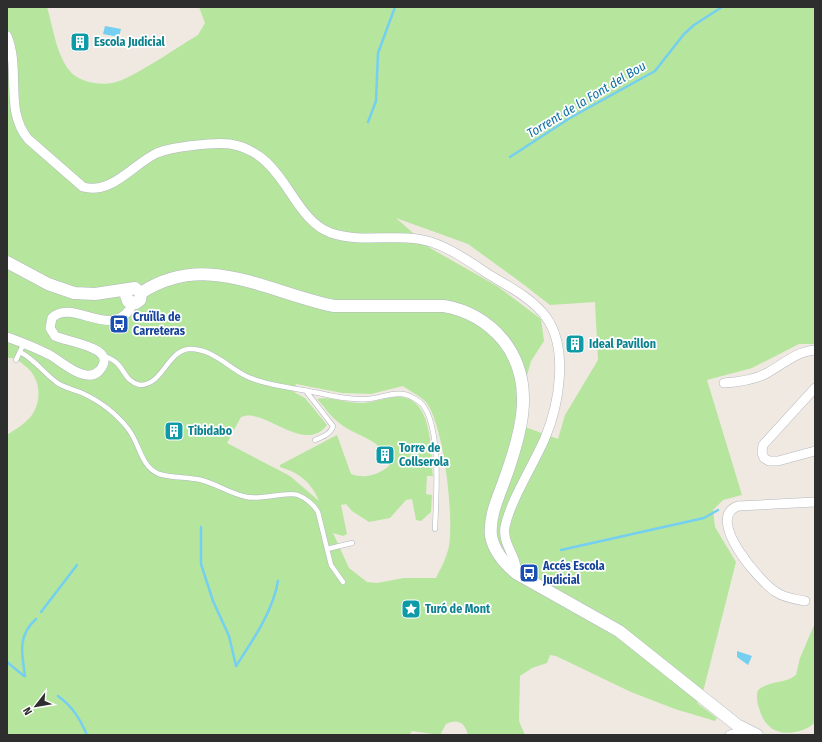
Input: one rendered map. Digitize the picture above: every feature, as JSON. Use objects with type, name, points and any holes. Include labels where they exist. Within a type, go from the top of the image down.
[{"type":"street","points":[[7,36],[14,62],[15,111],[19,126],[28,139],[83,187],[94,189],[107,186],[145,160],[165,150],[224,144],[233,145],[252,152],[266,162],[283,180],[311,219],[326,231],[350,237],[419,240],[436,244],[454,253],[529,300],[542,312],[550,324],[555,336],[558,356],[559,382],[556,407],[546,437],[519,493],[506,526],[505,539],[517,565],[516,573]]},
{"type":"street","points":[[7,262],[48,284],[74,293],[95,294],[135,288],[141,293]]},
{"type":"street","points":[[7,337],[22,348],[48,354],[83,375],[91,375],[98,372],[103,363],[102,356],[94,348],[55,336],[50,328],[52,318],[63,312],[100,319],[118,320],[128,314],[133,303],[140,300],[141,293],[156,283],[192,274],[221,274],[334,306],[444,306],[460,310],[483,322],[496,332],[510,350],[519,371],[523,387],[523,408],[519,436],[495,506],[491,524],[492,537],[496,550],[504,563],[516,573],[618,631],[745,730],[757,735]]},
{"type":"street","points":[[128,290],[126,295],[127,300],[133,303]]},
{"type":"street","points":[[724,383],[754,379],[766,374],[799,354],[815,350]]},
{"type":"street","points":[[815,388],[763,445],[761,450],[764,458],[772,461],[815,451]]},
{"type":"street","points":[[805,601],[780,595],[766,585],[739,551],[730,534],[726,519],[731,509],[738,506],[815,502]]},
{"type":"street","points":[[730,735],[745,730]]},
{"type":"lane","points":[[16,360],[22,348]]},
{"type":"lane","points":[[22,348],[27,356],[59,384],[106,406],[132,434],[144,460],[152,470],[161,474],[203,480],[247,497],[268,498],[292,494],[306,500],[314,506],[318,512],[331,565],[343,582]]},
{"type":"lane","points":[[102,356],[117,362],[128,379],[140,385],[151,382],[176,355],[191,349],[211,354],[250,378],[306,391],[352,399],[368,399],[387,395],[406,395],[422,404],[430,418],[435,444],[436,529]]},
{"type":"lane","points":[[306,391],[333,426],[332,430],[327,434],[315,440]]},
{"type":"lane","points":[[327,549],[352,543]]},
{"type":"green space","points":[[7,7],[47,7],[55,40],[61,56],[69,70],[79,78],[101,84],[122,80],[151,65],[198,35],[205,23],[199,7],[815,7],[815,344],[799,344],[752,368],[707,380],[742,495],[723,500],[713,510],[715,527],[736,562],[704,688],[697,703],[717,718],[715,721],[675,709],[631,692],[556,656],[550,655],[547,663],[532,668],[520,676],[519,721],[525,735],[468,735],[463,725],[457,722],[450,722],[446,724],[440,735],[412,731],[409,735],[7,735],[7,435],[23,424],[32,415],[38,402],[39,395],[34,375],[16,360],[7,358]],"holes":[[[396,218],[468,244],[550,305],[595,302],[598,360],[565,415],[558,439],[514,423],[531,361],[544,341],[541,319],[497,286],[430,248]],[[296,384],[342,393],[371,394],[403,386],[426,402],[438,430],[443,450],[449,494],[449,546],[436,578],[404,578],[377,583],[367,582],[349,568],[333,533],[343,536],[347,534],[341,505],[346,504],[352,511],[369,522],[390,518],[406,500],[412,499],[416,520],[421,521],[431,512],[432,495],[426,494],[427,476],[433,476],[428,428],[419,407],[411,400],[395,397],[360,403],[328,398],[317,399],[338,422],[368,439],[381,449],[386,456],[389,466],[376,474],[366,476],[351,474],[337,435],[280,465],[280,467],[287,469],[304,479],[316,494],[319,501],[290,476],[227,443],[241,417],[247,416],[262,418],[301,434],[311,435],[319,432],[327,425],[305,398],[294,392]]]},
{"type":"green space","points":[[815,623],[815,722],[806,729],[800,731],[787,733],[780,732],[770,727],[764,721],[757,701],[758,690],[767,685],[787,680],[796,675],[800,658]]},
{"type":"water","points":[[105,26],[121,29],[119,37],[103,34]]},
{"type":"water","points":[[737,651],[752,656],[748,665],[737,657]]},
{"type":"waterway","points":[[368,122],[376,101],[378,53],[395,7]]},
{"type":"waterway","name":"Torrent de la Font del Bou","points":[[510,157],[570,118],[655,71],[684,34],[694,25],[722,7]]},
{"type":"waterway","points":[[561,550],[704,518],[718,510]]},
{"type":"waterway","points":[[201,527],[201,564],[213,601],[229,636],[236,666]]},
{"type":"waterway","points":[[41,612],[77,565]]},
{"type":"waterway","points":[[236,666],[267,614],[272,603],[278,581]]},
{"type":"waterway","points":[[25,676],[22,653],[23,639],[30,625],[36,619]]},
{"type":"waterway","points":[[7,662],[24,676]]},
{"type":"waterway","points":[[58,696],[68,704],[76,714],[87,735]]},
{"type":"place","name":"Escola Judicial","points":[[80,42]]},
{"type":"place","name":"Cruïlla de Carreteras","points":[[119,324]]},
{"type":"place","name":"Ideal Pavillon","points":[[575,344]]},
{"type":"place","name":"Tibidabo","points":[[174,431]]},
{"type":"place","name":"Torre de Collserola","points":[[385,455]]},
{"type":"place","name":"Accés Escola Judicial","points":[[529,573]]},
{"type":"place","name":"Turó de Mont","points":[[411,609]]}]
